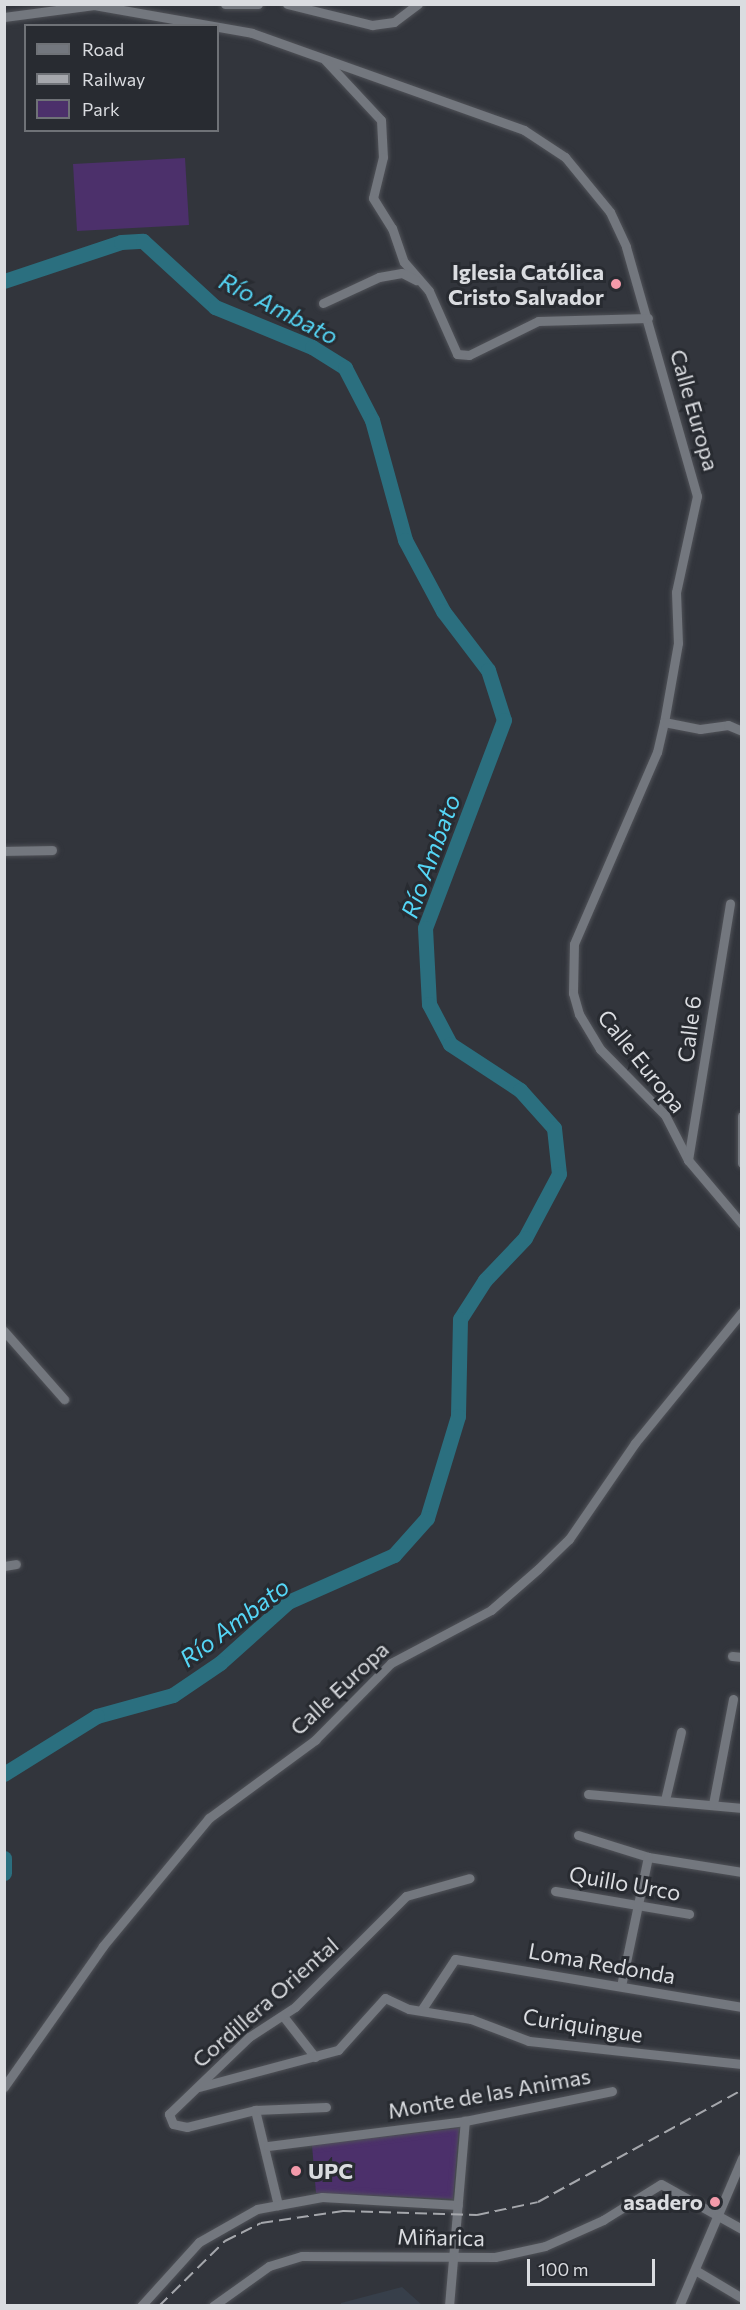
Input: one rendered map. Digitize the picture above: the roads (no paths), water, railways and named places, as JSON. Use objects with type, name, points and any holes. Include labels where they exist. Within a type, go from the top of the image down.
[{"type":"street","points":[[225,4],[258,4]]},
{"type":"street","points":[[287,4],[372,25],[394,22],[418,4]]},
{"type":"street","name":"Calle Europa","points":[[4,17],[94,5],[220,24],[524,130],[565,157],[610,213],[648,318],[697,496],[676,592],[678,643],[657,752],[574,944],[571,970],[579,1014],[589,1032],[665,1115],[688,1160],[741,1224]]},
{"type":"street","points":[[322,58],[381,120],[383,158],[372,194],[392,228],[404,262],[424,284],[459,355],[538,321],[648,318]]},
{"type":"street","points":[[323,303],[379,277],[402,273],[424,284]]},
{"type":"street","points":[[664,722],[741,731]]},
{"type":"street","points":[[4,851],[52,850]]},
{"type":"street","name":"Calle 6","points":[[688,1160],[730,903]]},
{"type":"street","points":[[741,1116],[741,1163]]},
{"type":"street","name":"Calle Europa","points":[[4,2087],[103,1946],[209,1818],[315,1740],[391,1663],[491,1610],[538,1569],[569,1539],[635,1443],[741,1312]]},
{"type":"street","points":[[4,1331],[64,1399]]},
{"type":"street","points":[[4,1566],[16,1564]]},
{"type":"street","points":[[713,1804],[734,1699]]},
{"type":"street","points":[[665,1800],[681,1732]]},
{"type":"street","points":[[588,1794],[741,1808]]},
{"type":"street","points":[[578,1835],[648,1857],[741,1872]]},
{"type":"street","points":[[621,1986],[648,1857]]},
{"type":"street","name":"Cordillera Oriental","points":[[255,2110],[187,2127],[173,2124],[169,2114],[174,2104],[199,2087],[249,2037],[283,2016],[406,1896],[470,1878]]},
{"type":"street","name":"Quillo Urco","points":[[555,1891],[688,1914]]},
{"type":"street","name":"Loma Redonda","points":[[422,2009],[455,1959],[741,2007]]},
{"type":"street","name":"Curiquingue","points":[[315,2057],[338,2050],[383,1999],[471,2019],[529,2041],[741,2064]]},
{"type":"street","points":[[199,2087],[315,2057],[283,2016]]},
{"type":"street","name":"Monte de las Animas","points":[[268,2146],[465,2121],[612,2091]]},
{"type":"street","points":[[278,2205],[268,2146],[255,2110],[326,2107]]},
{"type":"street","points":[[449,2306],[465,2121]]},
{"type":"street","points":[[679,2306],[741,2158]]},
{"type":"street","name":"Miñarica","points":[[213,2306],[269,2266],[302,2256],[495,2257],[545,2246],[664,2183],[718,2215]]},
{"type":"street","points":[[141,2306],[222,2225],[278,2205],[322,2197],[458,2205]]},
{"type":"street","points":[[718,2215],[741,2229]]},
{"type":"street","points":[[694,2270],[741,2298]]},
{"type":"waterway","name":"Río Ambato","points":[[4,281],[121,242],[143,241],[215,307],[312,347],[345,368],[372,420],[405,540],[443,611],[488,670],[504,720],[425,928],[429,1004],[450,1044],[520,1090],[554,1128],[559,1174],[525,1238],[485,1280],[460,1319],[458,1416],[427,1518],[394,1555],[288,1602],[220,1663],[173,1695],[97,1716],[4,1774]]},
{"type":"waterway","name":"Río Ambato","points":[[4,1858],[4,1873]]},
{"type":"railway","points":[[159,2306],[225,2241],[261,2223],[343,2211],[477,2215],[538,2202],[742,2090]]},
{"type":"place","name":"Iglesia Católica Cristo Salvador","points":[[616,284]]},
{"type":"place","name":"UPC","points":[[296,2171]]},
{"type":"place","name":"asadero","points":[[715,2202]]}]
